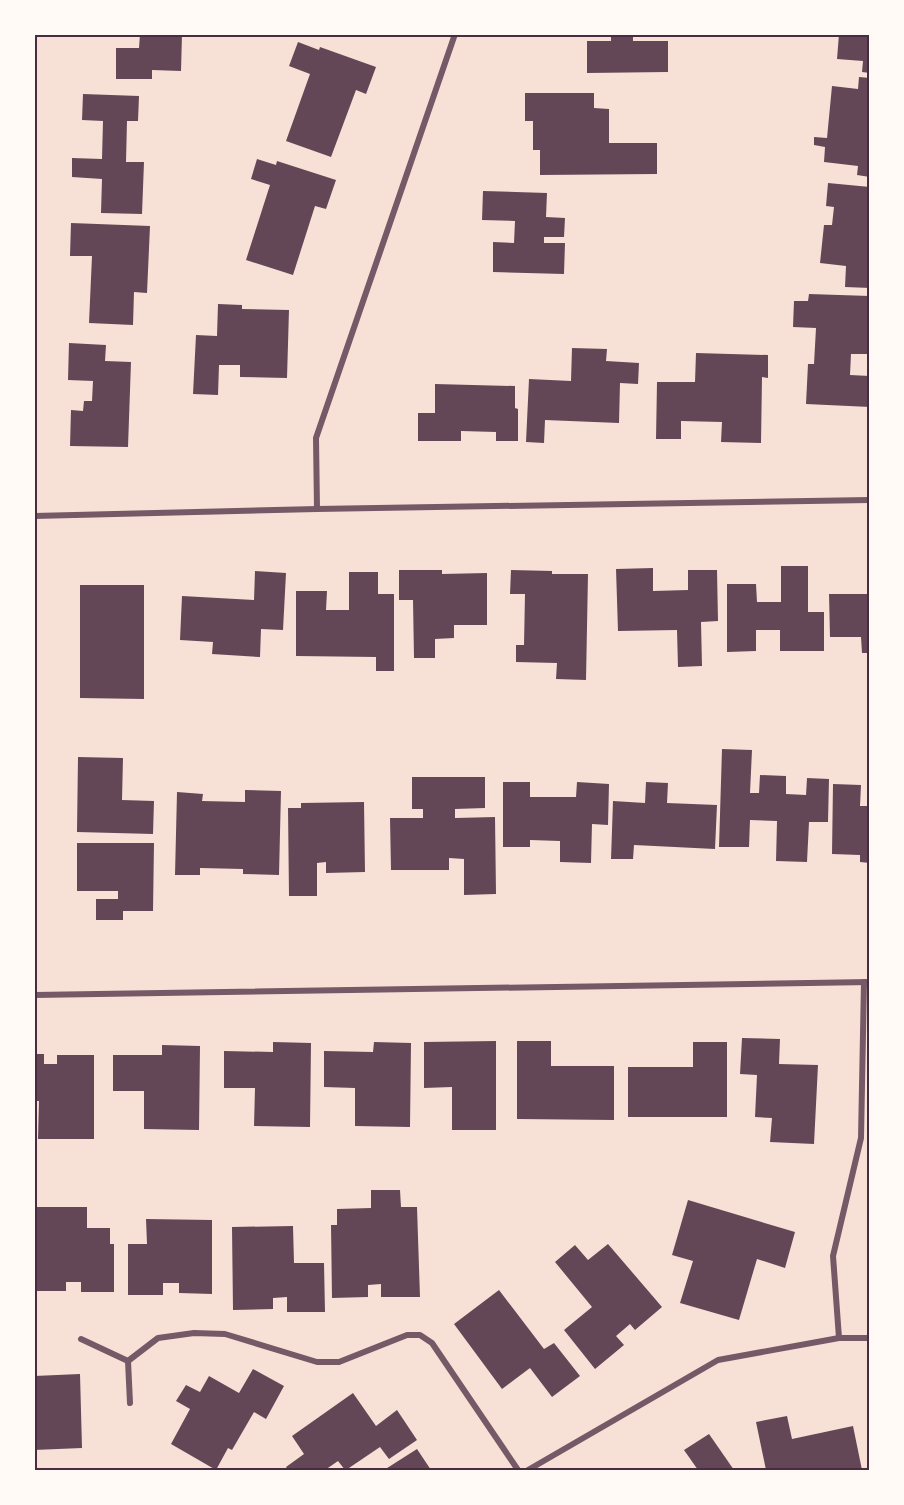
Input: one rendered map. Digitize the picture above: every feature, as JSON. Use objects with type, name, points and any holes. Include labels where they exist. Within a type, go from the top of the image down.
[{"type":"street","points":[[317,509],[316,438],[455,34]]},
{"type":"street","points":[[34,516],[870,500]]},
{"type":"street","points":[[34,995],[867,982],[861,1138],[833,1256],[839,1338]]},
{"type":"street","points":[[128,1361],[158,1338],[194,1333],[225,1334],[317,1362],[339,1362],[407,1335],[420,1335],[432,1343],[518,1470]]},
{"type":"street","points":[[528,1470],[718,1360],[839,1338],[870,1338]]},
{"type":"street","points":[[81,1339],[128,1361]]},
{"type":"street","points":[[128,1361],[130,1403]]},
{"type":"building","points":[[140,34],[182,34],[181,71],[152,70],[152,79],[116,79],[116,48],[139,48]]},
{"type":"building","points":[[611,34],[633,34],[633,41],[668,41],[668,72],[587,73],[587,41],[611,41]]},
{"type":"building","points":[[839,34],[870,34],[870,73],[862,72],[863,61],[837,59]]},
{"type":"building","points":[[298,42],[319,50],[320,47],[376,67],[366,94],[356,90],[331,157],[286,141],[310,74],[289,66]]},
{"type":"building","points":[[859,77],[870,78],[867,142],[870,142],[870,177],[857,175],[858,166],[824,162],[825,147],[814,145],[814,137],[827,138],[832,86],[858,89]]},
{"type":"building","points":[[525,93],[594,93],[594,108],[609,109],[609,143],[657,143],[657,174],[540,175],[540,150],[533,150],[533,121],[525,121]]},
{"type":"building","points":[[83,94],[139,96],[138,121],[127,121],[126,162],[144,162],[142,214],[101,213],[102,179],[72,177],[72,158],[102,159],[103,121],[82,120]]},
{"type":"building","points":[[257,159],[276,165],[277,161],[336,180],[326,209],[315,206],[293,275],[246,260],[270,185],[251,179]]},
{"type":"building","points":[[828,183],[870,187],[870,288],[845,287],[846,266],[820,263],[824,225],[832,225],[834,207],[826,206]]},
{"type":"building","points":[[483,191],[547,193],[546,217],[565,218],[564,237],[544,237],[544,243],[565,243],[564,274],[493,272],[493,242],[514,243],[515,221],[482,220]]},
{"type":"building","points":[[71,223],[150,226],[147,293],[134,292],[133,325],[89,323],[92,256],[70,256]]},
{"type":"building","points":[[809,294],[870,296],[870,354],[851,354],[850,375],[870,376],[870,407],[806,404],[808,364],[814,364],[816,328],[793,327],[794,301],[808,301]]},
{"type":"building","points":[[218,304],[242,305],[242,309],[289,310],[287,378],[240,377],[240,365],[219,365],[218,395],[193,394],[196,335],[217,336]]},
{"type":"building","points":[[69,343],[106,345],[105,361],[131,362],[128,447],[70,446],[71,410],[83,411],[84,401],[92,401],[93,381],[68,380]]},
{"type":"building","points":[[572,348],[607,349],[606,361],[639,363],[638,384],[620,383],[619,423],[545,420],[544,443],[526,442],[529,379],[571,381]]},
{"type":"building","points":[[696,353],[768,355],[768,378],[762,377],[761,443],[721,442],[722,422],[681,421],[681,439],[656,439],[657,382],[695,382]]},
{"type":"building","points":[[435,384],[515,386],[518,441],[496,441],[496,432],[461,431],[461,441],[418,441],[418,413],[435,413]]},
{"type":"building","points":[[781,566],[808,566],[808,612],[824,612],[824,651],[780,651],[780,630],[756,630],[756,651],[727,652],[727,584],[756,584],[757,602],[781,602]]},
{"type":"building","points":[[653,568],[653,591],[688,590],[688,570],[717,570],[718,621],[701,622],[702,666],[678,667],[677,630],[618,631],[616,569]]},
{"type":"building","points":[[399,570],[442,570],[442,574],[487,573],[487,625],[454,625],[454,638],[435,639],[435,658],[414,658],[413,600],[399,600]]},
{"type":"building","points":[[511,570],[552,571],[552,574],[588,574],[586,680],[556,679],[557,663],[516,662],[516,645],[524,645],[525,594],[510,594]]},
{"type":"building","points":[[255,571],[286,573],[283,630],[261,629],[260,657],[212,654],[213,642],[180,640],[182,596],[254,600]]},
{"type":"building","points":[[349,572],[378,572],[378,594],[394,594],[394,671],[376,671],[376,657],[296,656],[296,591],[327,591],[326,610],[349,610]]},
{"type":"building","points":[[80,585],[144,585],[144,699],[80,698]]},
{"type":"building","points":[[829,594],[870,594],[870,653],[862,653],[861,637],[830,637]]},
{"type":"building","points":[[722,749],[752,750],[750,793],[759,793],[760,775],[786,776],[786,794],[806,795],[807,778],[829,779],[828,822],[809,822],[807,862],[776,861],[777,821],[750,820],[749,847],[719,847]]},
{"type":"building","points":[[78,757],[123,758],[122,800],[154,801],[153,834],[77,832]]},
{"type":"building","points":[[412,777],[485,777],[485,808],[455,809],[455,818],[495,817],[496,894],[464,895],[464,859],[449,858],[449,870],[391,870],[390,818],[423,818],[423,809],[412,809]]},
{"type":"building","points":[[503,782],[530,782],[530,797],[576,797],[577,782],[609,784],[608,825],[592,824],[591,863],[560,862],[560,841],[530,840],[530,847],[503,847]]},
{"type":"building","points":[[646,782],[668,783],[667,803],[717,805],[715,849],[634,845],[633,859],[611,859],[613,801],[645,803]]},
{"type":"building","points":[[833,784],[861,785],[860,806],[870,806],[870,863],[860,862],[860,855],[832,854]]},
{"type":"building","points":[[245,790],[281,791],[279,875],[243,874],[243,869],[200,868],[200,875],[175,875],[177,792],[203,794],[202,801],[245,802]]},
{"type":"building","points":[[364,802],[365,872],[326,873],[326,862],[317,863],[317,896],[289,896],[288,808],[301,808],[301,803]]},
{"type":"building","points":[[77,843],[154,843],[153,911],[123,911],[123,920],[96,920],[96,899],[118,899],[118,891],[77,891]]},
{"type":"building","points":[[742,1038],[780,1039],[779,1064],[818,1065],[814,1144],[770,1142],[772,1118],[755,1117],[757,1075],[740,1074]]},
{"type":"building","points":[[496,1041],[496,1130],[452,1130],[452,1087],[424,1088],[424,1042]]},
{"type":"building","points":[[517,1041],[551,1041],[551,1066],[614,1066],[614,1120],[517,1119]]},
{"type":"building","points":[[273,1042],[311,1043],[310,1127],[254,1126],[255,1088],[224,1088],[224,1051],[273,1052]]},
{"type":"building","points":[[374,1042],[411,1043],[410,1127],[355,1126],[355,1088],[324,1087],[324,1051],[373,1052]]},
{"type":"building","points":[[693,1042],[727,1042],[727,1117],[628,1117],[628,1067],[693,1067]]},
{"type":"building","points":[[162,1045],[200,1046],[199,1130],[144,1129],[144,1091],[113,1091],[113,1055],[162,1055]]},
{"type":"building","points":[[34,1054],[44,1054],[44,1064],[57,1064],[57,1055],[94,1055],[94,1139],[38,1139],[39,1101],[34,1101]]},
{"type":"building","points":[[371,1190],[400,1190],[401,1207],[417,1207],[420,1297],[381,1297],[381,1284],[368,1285],[368,1297],[332,1298],[331,1225],[337,1225],[337,1209],[371,1208]]},
{"type":"building","points":[[688,1200],[795,1232],[785,1268],[757,1259],[739,1320],[680,1303],[693,1261],[672,1255]]},
{"type":"building","points":[[34,1207],[87,1207],[87,1228],[110,1228],[110,1244],[114,1244],[114,1292],[81,1292],[81,1282],[66,1282],[66,1291],[34,1291]]},
{"type":"building","points":[[146,1219],[212,1220],[212,1294],[179,1293],[179,1283],[163,1283],[163,1295],[128,1295],[128,1244],[147,1244]]},
{"type":"building","points":[[293,1226],[294,1263],[324,1263],[325,1312],[287,1312],[287,1297],[273,1298],[273,1309],[233,1310],[232,1227]]},
{"type":"building","points":[[608,1244],[662,1307],[635,1330],[630,1324],[616,1336],[624,1345],[595,1369],[564,1330],[592,1307],[555,1262],[575,1245],[588,1260]]},
{"type":"building","points":[[499,1290],[544,1349],[554,1343],[580,1376],[552,1397],[530,1368],[502,1389],[454,1324]]},
{"type":"building","points":[[253,1369],[284,1386],[266,1419],[254,1412],[232,1450],[228,1448],[216,1470],[171,1444],[190,1409],[176,1401],[186,1385],[200,1392],[209,1376],[239,1393]]},
{"type":"building","points":[[80,1374],[82,1448],[34,1450],[34,1376]]},
{"type":"building","points":[[353,1393],[376,1426],[397,1410],[417,1440],[389,1459],[380,1447],[346,1470],[338,1461],[325,1470],[288,1470],[286,1467],[304,1454],[292,1436]]},
{"type":"building","points":[[787,1416],[792,1439],[853,1426],[862,1470],[766,1470],[756,1422]]},
{"type":"building","points":[[709,1434],[734,1470],[698,1470],[684,1450]]},
{"type":"building","points":[[417,1449],[431,1470],[384,1470]]}]
